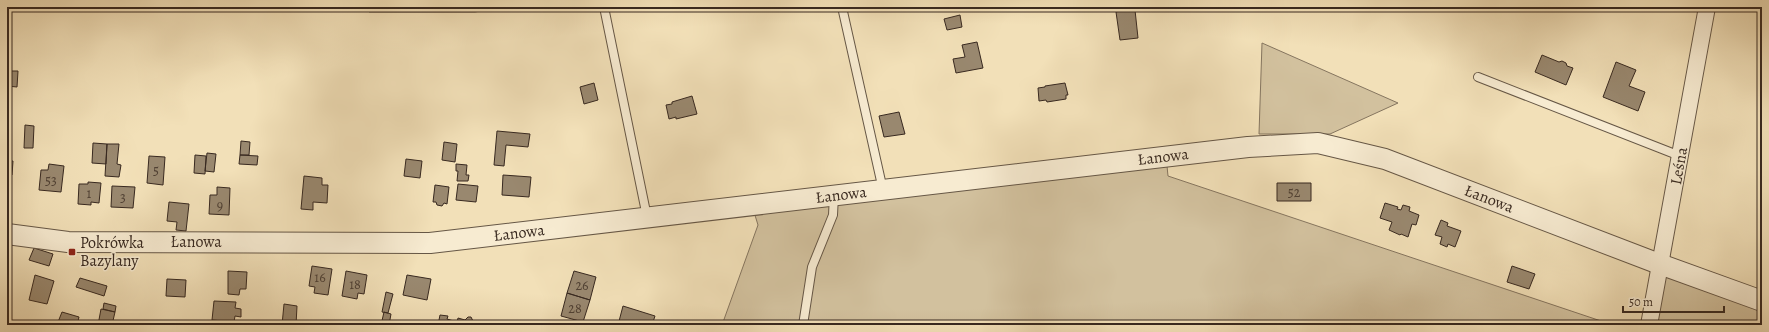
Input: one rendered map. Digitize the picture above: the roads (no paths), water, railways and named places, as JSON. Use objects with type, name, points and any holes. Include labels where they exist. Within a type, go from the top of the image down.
[{"type":"street","name":"Leśna","points":[[1649,325],[1658,263],[1680,156],[1707,7]]},
{"type":"street","name":"Łanowa","points":[[7,234],[68,242],[430,243],[1248,147],[1318,143],[1385,159],[1762,301]]},
{"type":"lane","points":[[604,7],[647,218]]},
{"type":"lane","points":[[842,7],[884,190]]},
{"type":"lane","points":[[1478,77],[1680,156]]},
{"type":"lane","points":[[803,325],[812,267],[833,215],[834,195]]},
{"type":"place","name":"Pokrówka Bazylany","points":[[72,252]]}]
